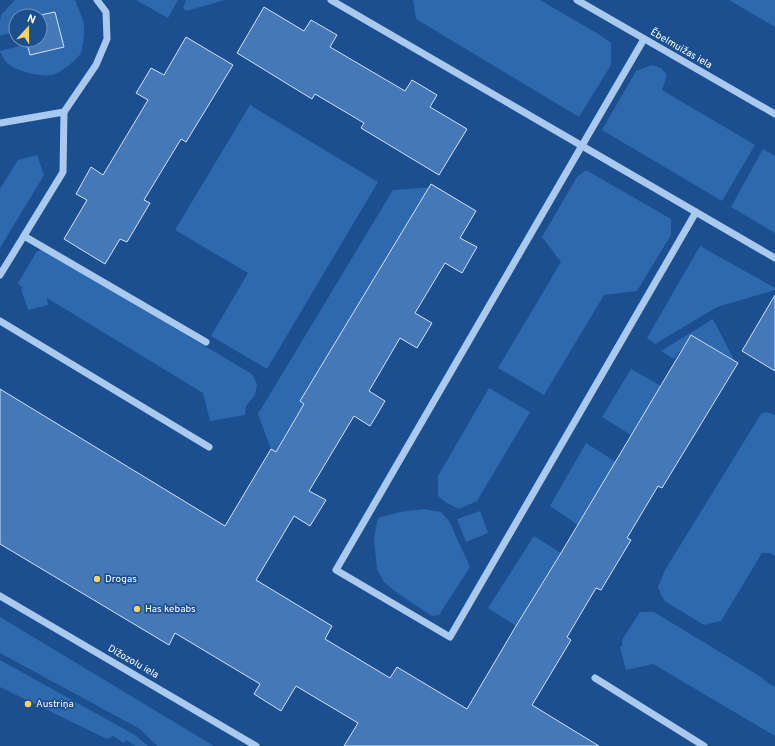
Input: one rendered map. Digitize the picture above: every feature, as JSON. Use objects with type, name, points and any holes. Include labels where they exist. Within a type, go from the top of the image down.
[{"type":"street","points":[[0,275],[63,172],[64,112],[96,65],[107,39],[106,12],[97,0]]},
{"type":"street","points":[[331,0],[775,258]]},
{"type":"street","name":"Ēbelmuižas iela","points":[[577,0],[775,114]]},
{"type":"street","points":[[644,39],[336,570],[450,637],[696,212]]},
{"type":"street","points":[[0,123],[64,112]]},
{"type":"street","points":[[24,236],[206,342]]},
{"type":"street","points":[[0,321],[209,447]]},
{"type":"street","name":"Dižozolu iela","points":[[0,596],[256,746]]},
{"type":"street","points":[[595,678],[704,746]]},
{"type":"shaded area","points":[[15,0],[74,0],[82,16],[84,28],[81,53],[72,63],[52,75],[33,74],[19,70],[8,63],[0,51],[12,48],[28,48],[30,55],[64,47],[55,12],[48,13],[48,8],[8,8],[8,34],[0,36],[1,15]]},
{"type":"shaded area","points":[[136,0],[178,0],[168,18]]},
{"type":"shaded area","points":[[186,0],[225,0],[186,11],[183,8]]},
{"type":"shaded area","points":[[413,0],[540,0],[611,43],[611,65],[579,117],[416,19]]},
{"type":"shaded area","points":[[729,0],[775,0],[775,27]]},
{"type":"shaded area","points":[[652,65],[661,68],[667,75],[662,90],[755,145],[722,201],[602,130],[636,71]]},
{"type":"shaded area","points":[[250,105],[378,182],[267,369],[211,336],[248,273],[175,230]]},
{"type":"shaded area","points":[[763,149],[775,156],[775,233],[731,207]]},
{"type":"shaded area","points":[[37,155],[44,175],[0,248],[0,189],[18,160]]},
{"type":"shaded area","points":[[586,170],[671,219],[671,235],[637,291],[604,295],[544,395],[498,368],[561,262],[542,237],[577,177]]},
{"type":"shaded area","points":[[436,187],[417,208],[300,401],[304,404],[276,452],[271,449],[258,414],[393,190]]},
{"type":"shaded area","points":[[700,246],[775,288],[775,290],[717,307],[655,344],[647,338]]},
{"type":"shaded area","points":[[43,250],[252,374],[257,384],[255,395],[246,406],[245,415],[210,421],[203,393],[47,298],[48,305],[28,310],[21,289],[23,288],[18,283],[37,251]]},
{"type":"shaded area","points":[[713,319],[734,360],[692,335],[674,359],[661,351]]},
{"type":"shaded area","points":[[631,369],[661,386],[631,435],[602,417]]},
{"type":"shaded area","points":[[489,388],[530,412],[477,501],[459,509],[445,502],[438,496],[438,476]]},
{"type":"shaded area","points":[[766,412],[775,415],[775,556],[769,553],[762,553],[721,621],[704,625],[666,602],[658,587],[665,570],[761,414]]},
{"type":"shaded area","points":[[586,443],[616,462],[578,525],[550,506]]},
{"type":"shaded area","points":[[424,509],[441,512],[449,521],[470,567],[439,615],[432,616],[396,592],[384,582],[377,569],[374,538],[378,518],[400,512]]},
{"type":"shaded area","points":[[480,511],[488,533],[466,542],[457,519]]},
{"type":"shaded area","points":[[534,536],[561,553],[516,626],[488,608]]},
{"type":"shaded area","points":[[640,612],[654,612],[775,687],[775,736],[653,664],[626,670],[620,647],[622,646],[622,640]]},
{"type":"shaded area","points":[[0,617],[214,746],[157,746],[140,729],[0,653]]},
{"type":"shaded area","points":[[0,660],[135,735],[148,746],[136,746],[126,740],[124,743],[113,736],[107,739],[0,687]]},
{"type":"building","points":[[264,7],[304,31],[311,20],[337,35],[330,47],[405,91],[412,80],[437,95],[430,107],[467,129],[439,175],[361,128],[364,123],[315,94],[312,99],[237,53]]},
{"type":"building","points":[[55,12],[64,47],[30,55],[28,48],[48,48],[48,13]]},
{"type":"building","points":[[186,37],[233,65],[186,142],[181,139],[144,200],[150,203],[127,242],[120,239],[105,264],[64,239],[87,200],[76,194],[91,167],[103,175],[148,100],[136,93],[151,68],[164,75]]},
{"type":"building","points":[[431,184],[476,211],[460,238],[477,247],[462,273],[445,263],[415,313],[432,323],[417,348],[400,338],[369,391],[385,401],[378,413],[370,426],[354,416],[309,491],[326,500],[310,526],[294,516],[256,580],[332,626],[325,639],[390,678],[397,667],[467,709],[691,335],[738,363],[662,488],[658,486],[627,538],[631,540],[601,590],[596,588],[567,637],[571,640],[532,705],[599,746],[344,746],[358,723],[296,686],[281,711],[254,694],[260,684],[175,633],[169,645],[0,544],[0,389],[225,526],[271,449],[276,452],[304,404],[300,401]]},
{"type":"building","points":[[775,295],[775,371],[742,351]]},
{"type":"place","name":"Drogas","points":[[97,579]]},
{"type":"place","name":"Has kebabs","points":[[137,609]]},
{"type":"place","name":"Austriņa","points":[[28,704]]}]
